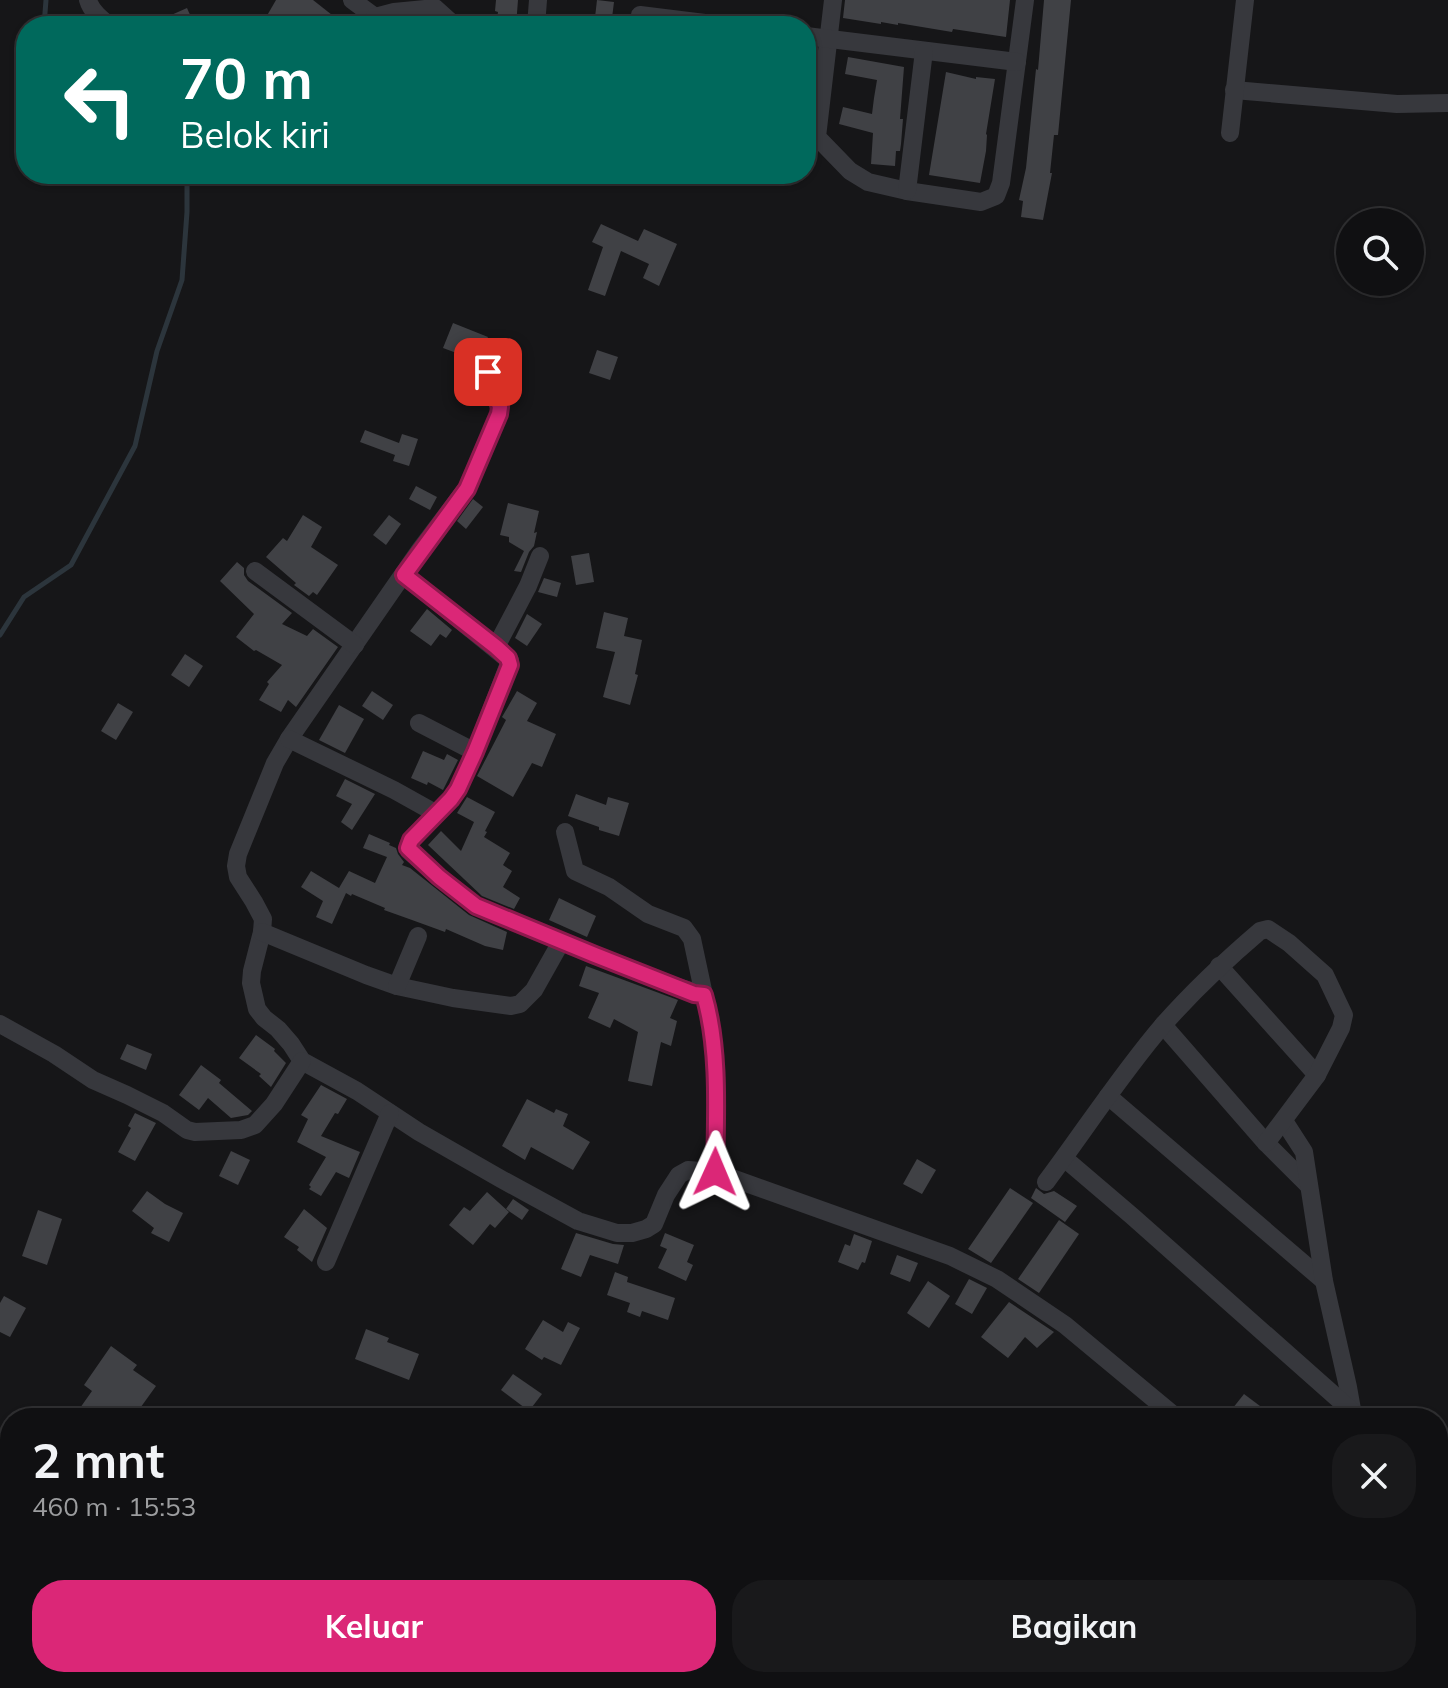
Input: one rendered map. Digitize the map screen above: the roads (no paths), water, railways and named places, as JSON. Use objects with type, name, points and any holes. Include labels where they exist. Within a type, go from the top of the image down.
[{"type":"street","points":[[352,0],[367,16]]},
{"type":"street","points":[[816,110],[833,0]]},
{"type":"street","points":[[816,142],[868,182],[981,202],[996,196],[1001,183],[1025,0]]},
{"type":"street","points":[[1230,133],[1245,0]]},
{"type":"street","points":[[386,16],[436,4]]},
{"type":"street","points":[[816,37],[1017,62]]},
{"type":"street","points":[[907,191],[924,51]]},
{"type":"street","points":[[1234,90],[1397,104],[1448,103]]},
{"type":"street","points":[[488,372],[500,407],[499,414],[467,489],[289,739],[275,763],[238,854],[238,877],[261,914],[262,932],[251,983],[257,1009],[291,1044],[302,1061],[357,1091],[419,1132],[578,1221],[617,1233],[646,1229],[654,1224],[666,1195],[679,1175],[688,1170],[715,1172],[950,1256],[997,1279],[1065,1325],[1165,1408]]},
{"type":"street","points":[[496,647],[540,556]]},
{"type":"street","points":[[255,571],[355,645]]},
{"type":"street","points":[[404,575],[496,647],[508,658],[510,665],[458,789],[409,843],[412,854],[472,904],[561,942],[704,995]]},
{"type":"street","points":[[419,723],[475,752]]},
{"type":"street","points":[[289,739],[437,814]]},
{"type":"street","points":[[565,832],[575,871],[609,887],[648,914],[684,928],[692,939],[712,1040],[716,1095],[715,1172]]},
{"type":"street","points":[[1046,1182],[1163,1025],[1219,966],[1260,931],[1268,929],[1325,975],[1344,1015],[1341,1028],[1317,1075],[1266,1143]]},
{"type":"street","points":[[262,932],[397,986],[462,1000],[511,1006],[520,1004],[534,990],[561,942]]},
{"type":"street","points":[[397,986],[418,936]]},
{"type":"street","points":[[1219,966],[1317,1075]]},
{"type":"street","points":[[0,1024],[93,1080],[195,1132],[241,1130],[255,1125],[274,1104],[302,1061]]},
{"type":"street","points":[[1163,1025],[1266,1143],[1309,1186]]},
{"type":"street","points":[[1108,1096],[1324,1281]]},
{"type":"street","points":[[326,1262],[390,1113]]},
{"type":"street","points":[[1284,1121],[1304,1152],[1324,1281],[1351,1408]]},
{"type":"street","points":[[1064,1158],[1345,1408]]},
{"type":"waterway","points":[[45,16],[46,0]]},
{"type":"waterway","points":[[0,635],[24,597],[71,565],[135,446],[157,351],[182,280],[187,184]]}]
